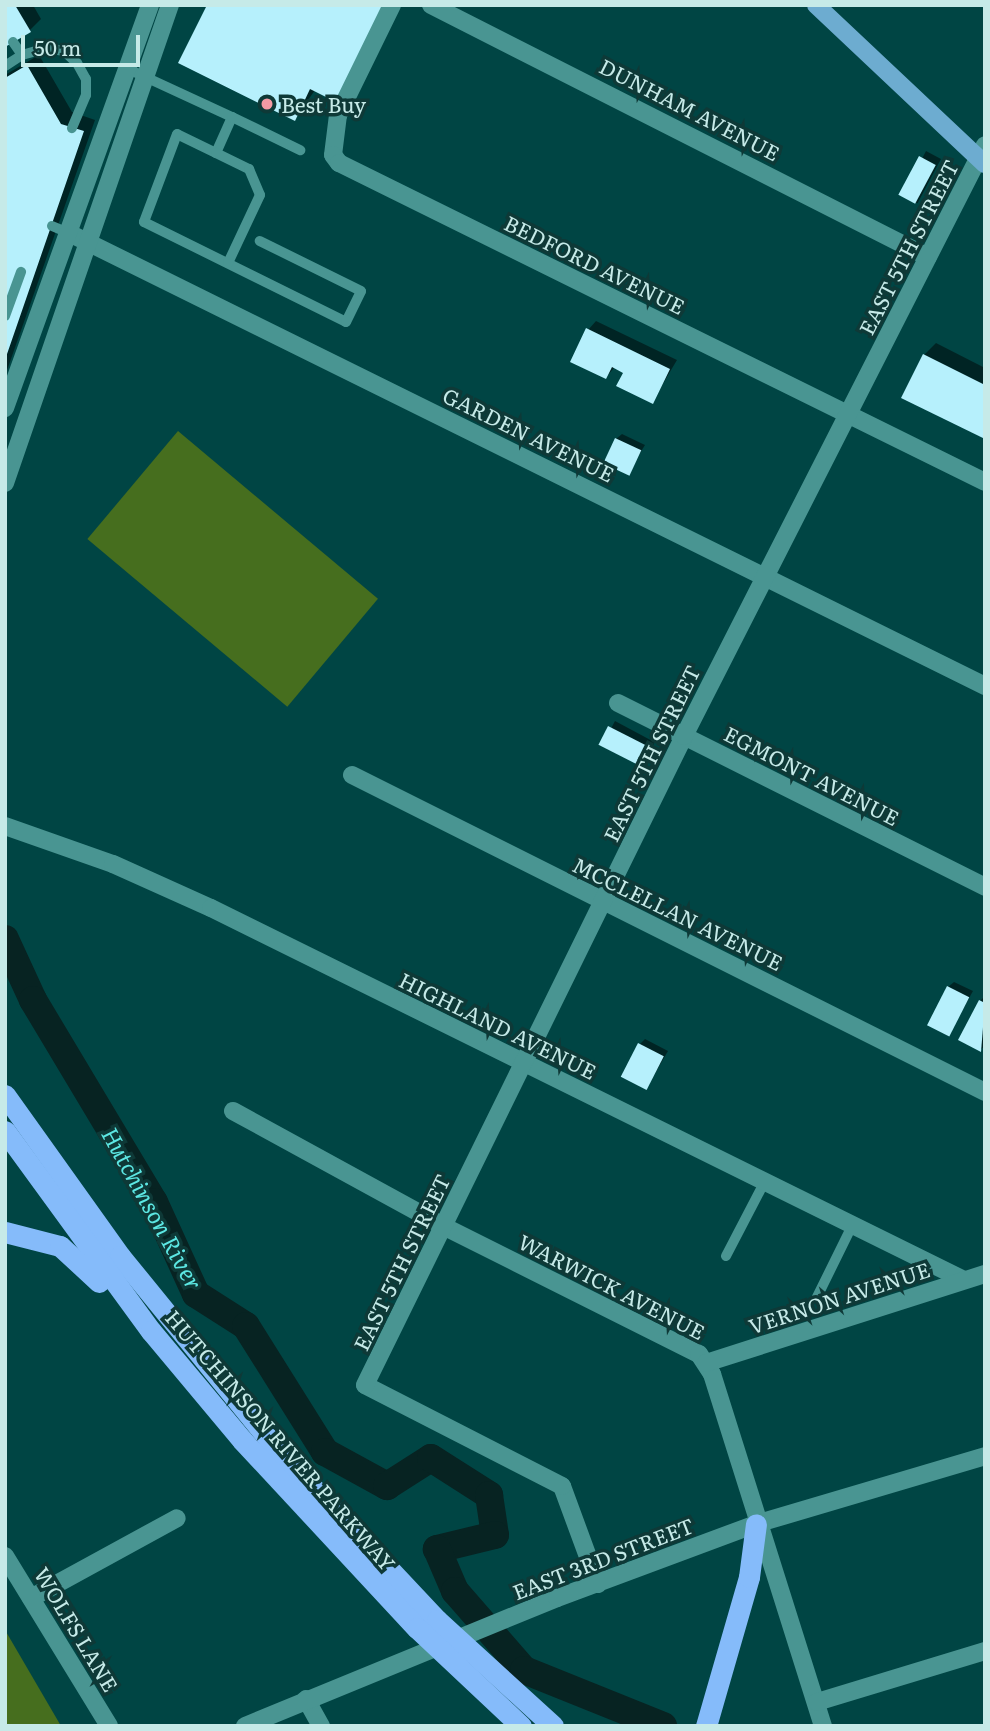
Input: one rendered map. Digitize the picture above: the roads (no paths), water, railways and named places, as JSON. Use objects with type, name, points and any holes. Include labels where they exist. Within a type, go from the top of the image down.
[{"type":"highway","name":"HUTCHINSON RIVER PARKWAY","points":[[5,1095],[120,1256],[281,1454],[437,1620],[553,1726]]},
{"type":"highway","name":"HUTCHINSON RIVER PARKWAY","points":[[5,1131],[151,1331],[332,1540],[522,1726]]},
{"type":"highway","points":[[5,1232],[40,1238],[68,1251],[151,1331]]},
{"type":"highway","points":[[706,1722],[749,1577],[756,1524]]},
{"type":"main road","points":[[816,5],[983,155]]},
{"type":"street","points":[[6,401],[71,234],[150,5]]},
{"type":"street","points":[[5,483],[170,5]]},
{"type":"street","name":"BEDFORD AVENUE","points":[[392,5],[338,115],[333,140],[339,163],[985,482]]},
{"type":"street","name":"DUNHAM AVENUE","points":[[431,5],[928,257]]},
{"type":"street","name":"EAST 5TH STREET","points":[[598,1584],[562,1486],[365,1385],[684,736],[928,257],[983,155]]},
{"type":"street","name":"GARDEN AVENUE","points":[[71,234],[985,686]]},
{"type":"street","name":"EGMONT AVENUE","points":[[618,703],[985,887]]},
{"type":"street","name":"MCCLELLAN AVENUE","points":[[352,775],[985,1092]]},
{"type":"street","name":"HIGHLAND AVENUE","points":[[5,825],[113,864],[186,897],[964,1280]]},
{"type":"street","name":"WARWICK AVENUE","points":[[233,1111],[444,1227],[680,1343],[706,1363],[823,1726]]},
{"type":"street","name":"VERNON AVENUE","points":[[706,1363],[985,1273]]},
{"type":"street","name":"EAST 3RD STREET","points":[[245,1726],[344,1683],[557,1598],[756,1524],[985,1456]]},
{"type":"street","points":[[32,1598],[177,1518]]},
{"type":"street","name":"WOLFS LANE","points":[[5,1556],[109,1726]]},
{"type":"street","points":[[817,1702],[985,1651]]},
{"type":"street","points":[[306,1699],[321,1726]]},
{"type":"lane","points":[[13,42],[22,55]]},
{"type":"lane","points":[[5,66],[22,55],[47,48],[64,51],[77,63],[86,79],[86,95],[72,128]]},
{"type":"lane","points":[[128,69],[300,150]]},
{"type":"lane","points":[[216,153],[232,117]]},
{"type":"lane","points":[[228,263],[260,195],[249,169],[177,134],[144,222],[346,322],[361,291],[260,241]]},
{"type":"lane","name":"GARDEN AVENUE","points":[[52,226],[71,234]]},
{"type":"lane","points":[[5,316],[21,272]]},
{"type":"lane","points":[[726,1256],[764,1182]]},
{"type":"lane","points":[[817,1297],[852,1226]]},
{"type":"waterway","name":"Hutchinson River","points":[[5,939],[33,1000],[154,1202],[196,1294],[246,1326],[325,1452],[387,1486],[431,1458],[489,1495],[495,1535],[437,1549],[455,1591],[524,1670],[663,1726]]},
{"type":"place","name":"Best Buy","points":[[267,104]]}]
